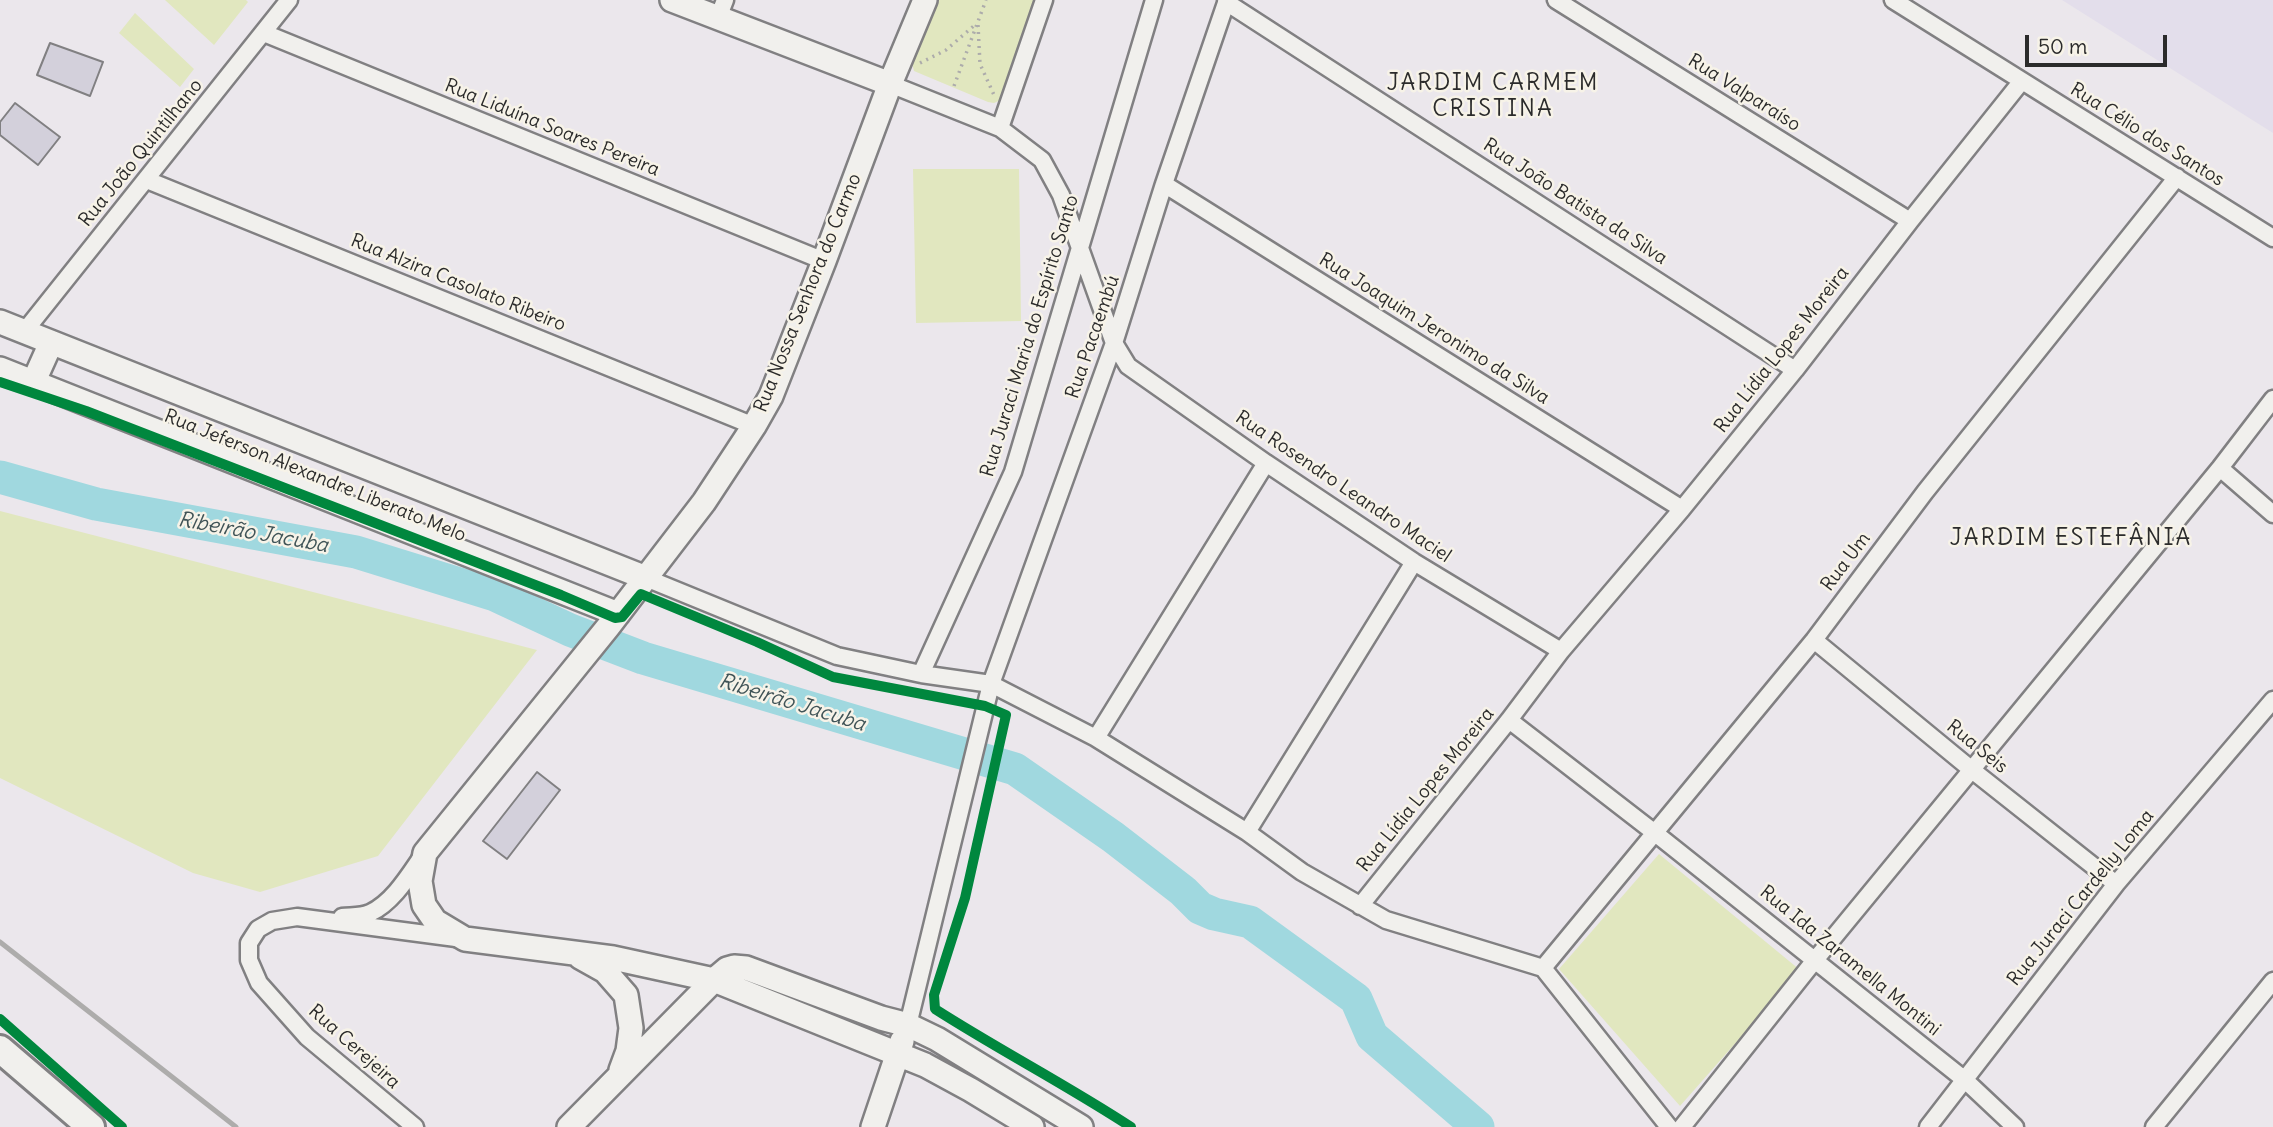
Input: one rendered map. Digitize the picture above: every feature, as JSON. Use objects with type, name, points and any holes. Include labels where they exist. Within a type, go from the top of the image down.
[{"type":"main road","points":[[672,0],[722,9],[890,84]]},
{"type":"main road","name":"Rua Nossa Senhora do Carmo","points":[[425,853],[613,621],[704,502],[754,426],[771,396],[890,84],[925,0]]},
{"type":"main road","points":[[852,68],[867,92],[876,122]]},
{"type":"main road","name":"Rua Jeferson Alexandre Liberato Melo","points":[[0,322],[646,578]]},
{"type":"main road","points":[[33,383],[51,343]]},
{"type":"main road","name":"Rua Jeferson Alexandre Liberato Melo","points":[[0,369],[613,621]]},
{"type":"main road","points":[[425,853],[420,881],[424,905],[435,921],[465,939],[613,958],[714,980],[925,1065],[1032,1127]]},
{"type":"main road","points":[[575,954],[605,971],[626,995],[631,1028],[628,1051],[619,1075]]},
{"type":"main road","points":[[569,1127],[714,980],[734,967],[746,968],[881,1018],[908,1025],[937,1039],[1082,1127]]},
{"type":"main road","points":[[873,1127],[908,1025]]},
{"type":"main road","points":[[0,1049],[90,1127]]},
{"type":"street","name":"Rua João Quintilhano","points":[[24,332],[289,0]]},
{"type":"street","points":[[1000,128],[1044,0]]},
{"type":"street","name":"Rua Juraci Maria do Espírito Santo","points":[[921,674],[1013,472],[1154,0]]},
{"type":"street","name":"Rua Valparaíso","points":[[1556,0],[1910,221]]},
{"type":"street","name":"Rua Célio dos Santos","points":[[1893,0],[2273,239]]},
{"type":"street","name":"Rua Pacaembú","points":[[908,1025],[991,684],[1114,343],[1226,1]]},
{"type":"street","name":"Rua João Batista da Silva","points":[[1226,1],[1795,370]]},
{"type":"street","name":"Rua Liduína Soares Pereira","points":[[264,33],[824,261]]},
{"type":"street","name":"Rua Lídia Lopes Moreira","points":[[1360,906],[1561,652],[1795,370],[2021,82]]},
{"type":"street","name":"Rua Rosendro Leandro Maciel","points":[[890,84],[1000,128],[1042,160],[1061,195],[1114,343],[1128,366],[1266,463],[1415,562],[1561,652]]},
{"type":"street","name":"Rua Um","points":[[1543,968],[1814,640],[1925,492],[2177,177]]},
{"type":"street","name":"Rua Alzira Casolato Ribeiro","points":[[147,180],[754,426]]},
{"type":"street","name":"Rua Joaquim Jeronimo da Silva","points":[[1164,184],[1682,509]]},
{"type":"street","points":[[1682,1127],[1815,960],[2220,468],[2273,399]]},
{"type":"street","points":[[1096,738],[1266,463]]},
{"type":"street","points":[[2220,468],[2273,514]]},
{"type":"street","points":[[1247,832],[1415,562]]},
{"type":"street","points":[[646,578],[837,656],[921,674],[991,684],[1096,738],[1247,832],[1302,872],[1386,920],[1543,968],[1669,1127]]},
{"type":"street","name":"Rua Seis","points":[[1814,640],[2116,884]]},
{"type":"street","name":"Rua Juraci Cardelly Loma","points":[[1928,1127],[2116,884],[2273,700]]},
{"type":"street","name":"Rua Ida Zaramella Montini","points":[[1509,720],[1655,832],[1965,1080],[2015,1127]]},
{"type":"street","name":"Rua Cerejeira","points":[[308,918],[371,913],[398,889],[425,853]]},
{"type":"street","name":"Rua Cerejeira","points":[[415,1127],[307,1037],[259,983],[249,960],[249,943],[258,929],[272,921],[297,917],[465,939]]},
{"type":"street","points":[[2154,1127],[2273,981]]},
{"type":"path","points":[[954,86],[986,0]]},
{"type":"path","points":[[914,64],[946,50],[978,23]]},
{"type":"path","points":[[978,23],[980,64],[987,83],[998,100]]},
{"type":"shaded area","points":[[2062,0],[2273,0],[2273,133]]},
{"type":"green space","points":[[165,0],[246,0],[248,2],[214,45]]},
{"type":"green space","points":[[933,0],[1038,0],[1003,99],[994,103],[988,102],[914,71],[911,59]]},
{"type":"green space","points":[[135,13],[194,69],[180,87],[119,33]]},
{"type":"green space","points":[[913,169],[1019,169],[1021,321],[916,323]]},
{"type":"green space","points":[[0,511],[537,650],[378,856],[260,892],[193,873],[0,778]]},
{"type":"green space","points":[[1659,854],[1800,970],[1680,1106],[1559,969]]},
{"type":"building","points":[[50,43],[103,62],[90,96],[37,75]]},
{"type":"building","points":[[15,103],[60,137],[38,165],[0,135],[0,122]]},
{"type":"building","points":[[537,772],[560,790],[507,859],[483,841]]},
{"type":"waterway","name":"Ribeirão Jacuba","points":[[0,477],[96,504],[356,552],[495,595],[570,630],[643,658],[1015,769],[1113,837],[1183,891],[1200,908],[1250,922],[1356,999],[1372,1036],[1478,1127]]},
{"type":"railway","points":[[0,942],[236,1127]]},
{"type":"cycle path","points":[[0,382],[86,411],[615,618],[622,617],[641,594],[833,677],[985,706],[1006,715],[965,898],[934,995],[935,1009],[1131,1127]]},
{"type":"cycle path","points":[[0,1019],[122,1127]]},
{"type":"district","name":"JARDIM CARMEM CRISTINA","points":[[1493,96]]},
{"type":"district","name":"JARDIM ESTEFÂNIA","points":[[2071,538]]}]
